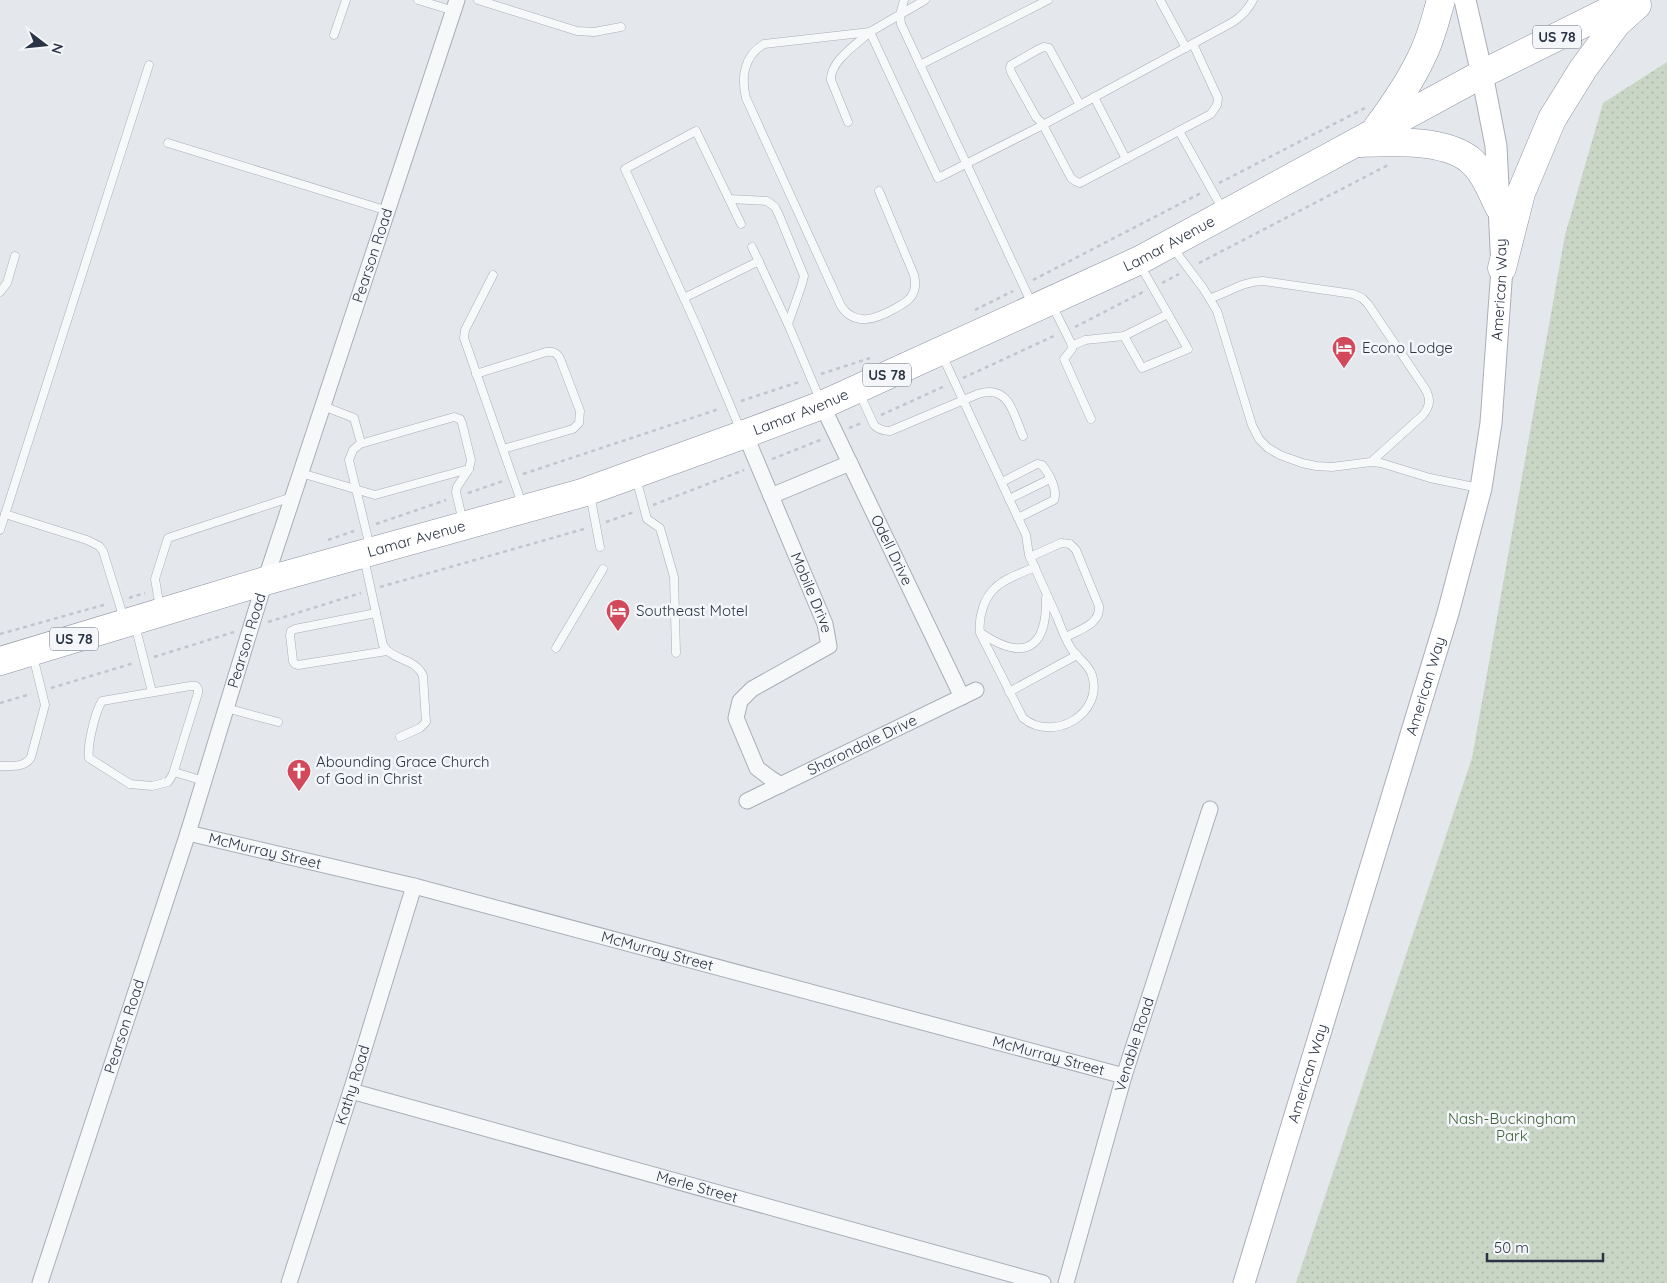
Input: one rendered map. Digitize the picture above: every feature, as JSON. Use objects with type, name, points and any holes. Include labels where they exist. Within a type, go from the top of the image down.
[{"type":"highway","points":[[1365,138],[1396,103],[1414,73],[1425,51],[1441,0]]},
{"type":"highway","name":"Lamar Avenue","points":[[0,661],[32,652],[159,601],[265,581],[366,544],[464,525],[590,490],[822,405],[940,351],[1036,298],[1138,261],[1482,74],[1631,0]]},
{"type":"highway","points":[[1502,268],[1522,193],[1552,119],[1583,69],[1618,23],[1642,0]]},
{"type":"highway","points":[[1365,138],[1406,141],[1436,146],[1455,152],[1468,159],[1479,169],[1499,207]]},
{"type":"main road","name":"American Way","points":[[1244,1283],[1448,613],[1481,488],[1491,423],[1502,268],[1496,146],[1465,0]]},
{"type":"street","name":"Pearson Road","points":[[40,1283],[188,833],[265,581],[456,6]]},
{"type":"street","name":"Odell Drive","points":[[822,405],[962,697]]},
{"type":"street","name":"Mobile Drive","points":[[744,434],[826,624],[829,646],[752,688],[740,701],[736,718],[757,768],[781,785]]},
{"type":"street","points":[[771,496],[850,463]]},
{"type":"street","name":"Sharondale Drive","points":[[747,801],[976,690]]},
{"type":"street","name":"Venable Road","points":[[1066,1283],[1124,1076],[1210,810]]},
{"type":"street","name":"McMurray Street","points":[[188,833],[414,886],[1124,1076]]},
{"type":"street","name":"Kathy Road","points":[[289,1283],[414,886]]},
{"type":"street","name":"Merle Street","points":[[351,1091],[1043,1283]]},
{"type":"lane","points":[[334,35],[346,0]]},
{"type":"lane","points":[[418,0],[456,6]]},
{"type":"lane","points":[[478,0],[578,31],[594,32],[621,27]]},
{"type":"lane","points":[[904,0],[900,14],[901,24],[966,165],[1036,298],[1072,346]]},
{"type":"lane","points":[[848,122],[831,80],[831,73],[837,62],[870,32],[925,0]]},
{"type":"lane","points":[[920,65],[1048,0]]},
{"type":"lane","points":[[1080,105],[1048,48],[1042,48],[1014,62],[1010,66],[1011,72],[1036,117],[1043,125],[1070,178],[1075,181],[1084,182],[1211,114],[1217,105],[1216,94],[1160,0]]},
{"type":"lane","points":[[870,32],[938,178],[1043,125],[1189,46],[1242,16],[1248,10],[1253,0]]},
{"type":"lane","points":[[870,32],[764,44],[755,49],[749,57],[745,67],[744,87],[746,98],[841,306],[850,315],[862,319],[877,318],[908,301],[913,294],[916,283],[879,191]]},
{"type":"lane","points":[[0,530],[149,65]]},
{"type":"lane","points":[[1094,98],[1126,159]]},
{"type":"lane","points":[[741,224],[696,131],[625,169],[744,434]]},
{"type":"lane","points":[[1179,131],[1226,214]]},
{"type":"lane","points":[[168,143],[388,210]]},
{"type":"lane","points":[[729,199],[767,201],[775,207],[779,215],[804,276],[802,287],[788,324]]},
{"type":"lane","points":[[1170,244],[1210,298],[1217,311],[1252,425],[1263,444],[1273,452],[1316,466],[1332,467],[1371,462],[1386,464],[1430,478],[1481,488]]},
{"type":"lane","points":[[752,247],[788,324],[822,405]]},
{"type":"lane","points":[[0,292],[7,283],[15,256]]},
{"type":"lane","points":[[684,298],[759,261]]},
{"type":"lane","points":[[1124,336],[1142,368],[1188,349],[1138,261]]},
{"type":"lane","points":[[493,275],[467,326],[464,340],[524,509]]},
{"type":"lane","points":[[1210,298],[1250,282],[1262,280],[1348,293],[1362,298],[1368,304],[1424,387],[1430,400],[1428,408],[1422,416],[1371,462]]},
{"type":"lane","points":[[1091,419],[1064,359],[1071,351],[1072,346],[1084,340],[1124,336],[1168,314]]},
{"type":"lane","points":[[940,351],[1018,518],[1028,541],[1030,557],[1035,567],[1046,594],[1066,637],[1070,648],[1089,667],[1092,675],[1094,684],[1089,706],[1084,712],[1070,721],[1052,728],[1030,724],[1023,718],[980,633],[983,607],[994,588],[1035,567]]},
{"type":"lane","points":[[476,374],[546,352],[554,352],[560,358],[580,411],[579,423],[573,429],[503,449]]},
{"type":"lane","points":[[857,388],[874,425],[885,431],[890,431],[978,394],[992,391],[1002,395],[1007,400],[1023,436]]},
{"type":"lane","points":[[323,406],[354,418],[362,443]]},
{"type":"lane","points":[[387,652],[383,645],[376,613],[366,544],[349,460],[353,450],[362,443],[456,418],[460,419],[470,460],[468,469],[457,487],[456,497],[464,525]]},
{"type":"lane","points":[[1002,482],[1038,464],[1044,466],[1056,493],[1054,500],[1018,518]]},
{"type":"lane","points":[[301,473],[370,495],[379,495],[468,469]]},
{"type":"lane","points":[[635,474],[647,519],[660,528],[674,577],[676,652]]},
{"type":"lane","points":[[1009,499],[1050,480]]},
{"type":"lane","points":[[590,490],[600,547]]},
{"type":"lane","points":[[159,601],[156,576],[168,538],[293,496]]},
{"type":"lane","points":[[5,514],[87,540],[99,546],[107,558],[152,692]]},
{"type":"lane","points":[[1030,557],[1061,543],[1070,544],[1076,550],[1099,606],[1099,611],[1094,621],[1066,637]]},
{"type":"lane","points":[[556,648],[603,569]]},
{"type":"lane","points":[[980,633],[1012,648],[1020,649],[1031,645],[1038,638],[1044,627],[1047,612],[1046,594]]},
{"type":"lane","points":[[376,613],[295,629],[290,635],[293,661],[294,664],[298,665],[387,652],[416,666],[423,676],[426,722],[420,728],[400,737]]},
{"type":"lane","points":[[0,766],[18,766],[26,763],[30,759],[34,748],[45,705],[32,652]]},
{"type":"lane","points":[[1009,692],[1077,655]]},
{"type":"lane","points":[[194,686],[198,691],[174,772],[168,782],[164,784],[137,786],[125,781],[89,758],[92,735],[99,705],[102,701],[194,686]]},
{"type":"lane","points":[[226,708],[278,722]]},
{"type":"lane","points":[[174,772],[204,782]]},
{"type":"path","points":[[973,311],[1036,298],[1211,188],[1365,108]]},
{"type":"path","points":[[327,540],[366,544],[456,497],[871,357]]},
{"type":"path","points":[[0,634],[126,615],[159,601]]},
{"type":"green space","name":"Nash-Buckingham Park","points":[[1667,62],[1667,1283],[1296,1283],[1472,758],[1565,235],[1603,103]]},
{"type":"place","name":"Econo Lodge","points":[[1344,369]]},
{"type":"place","name":"Southeast Motel","points":[[618,632]]},
{"type":"place","name":"Abounding Grace Church of God in Christ","points":[[299,792]]}]
